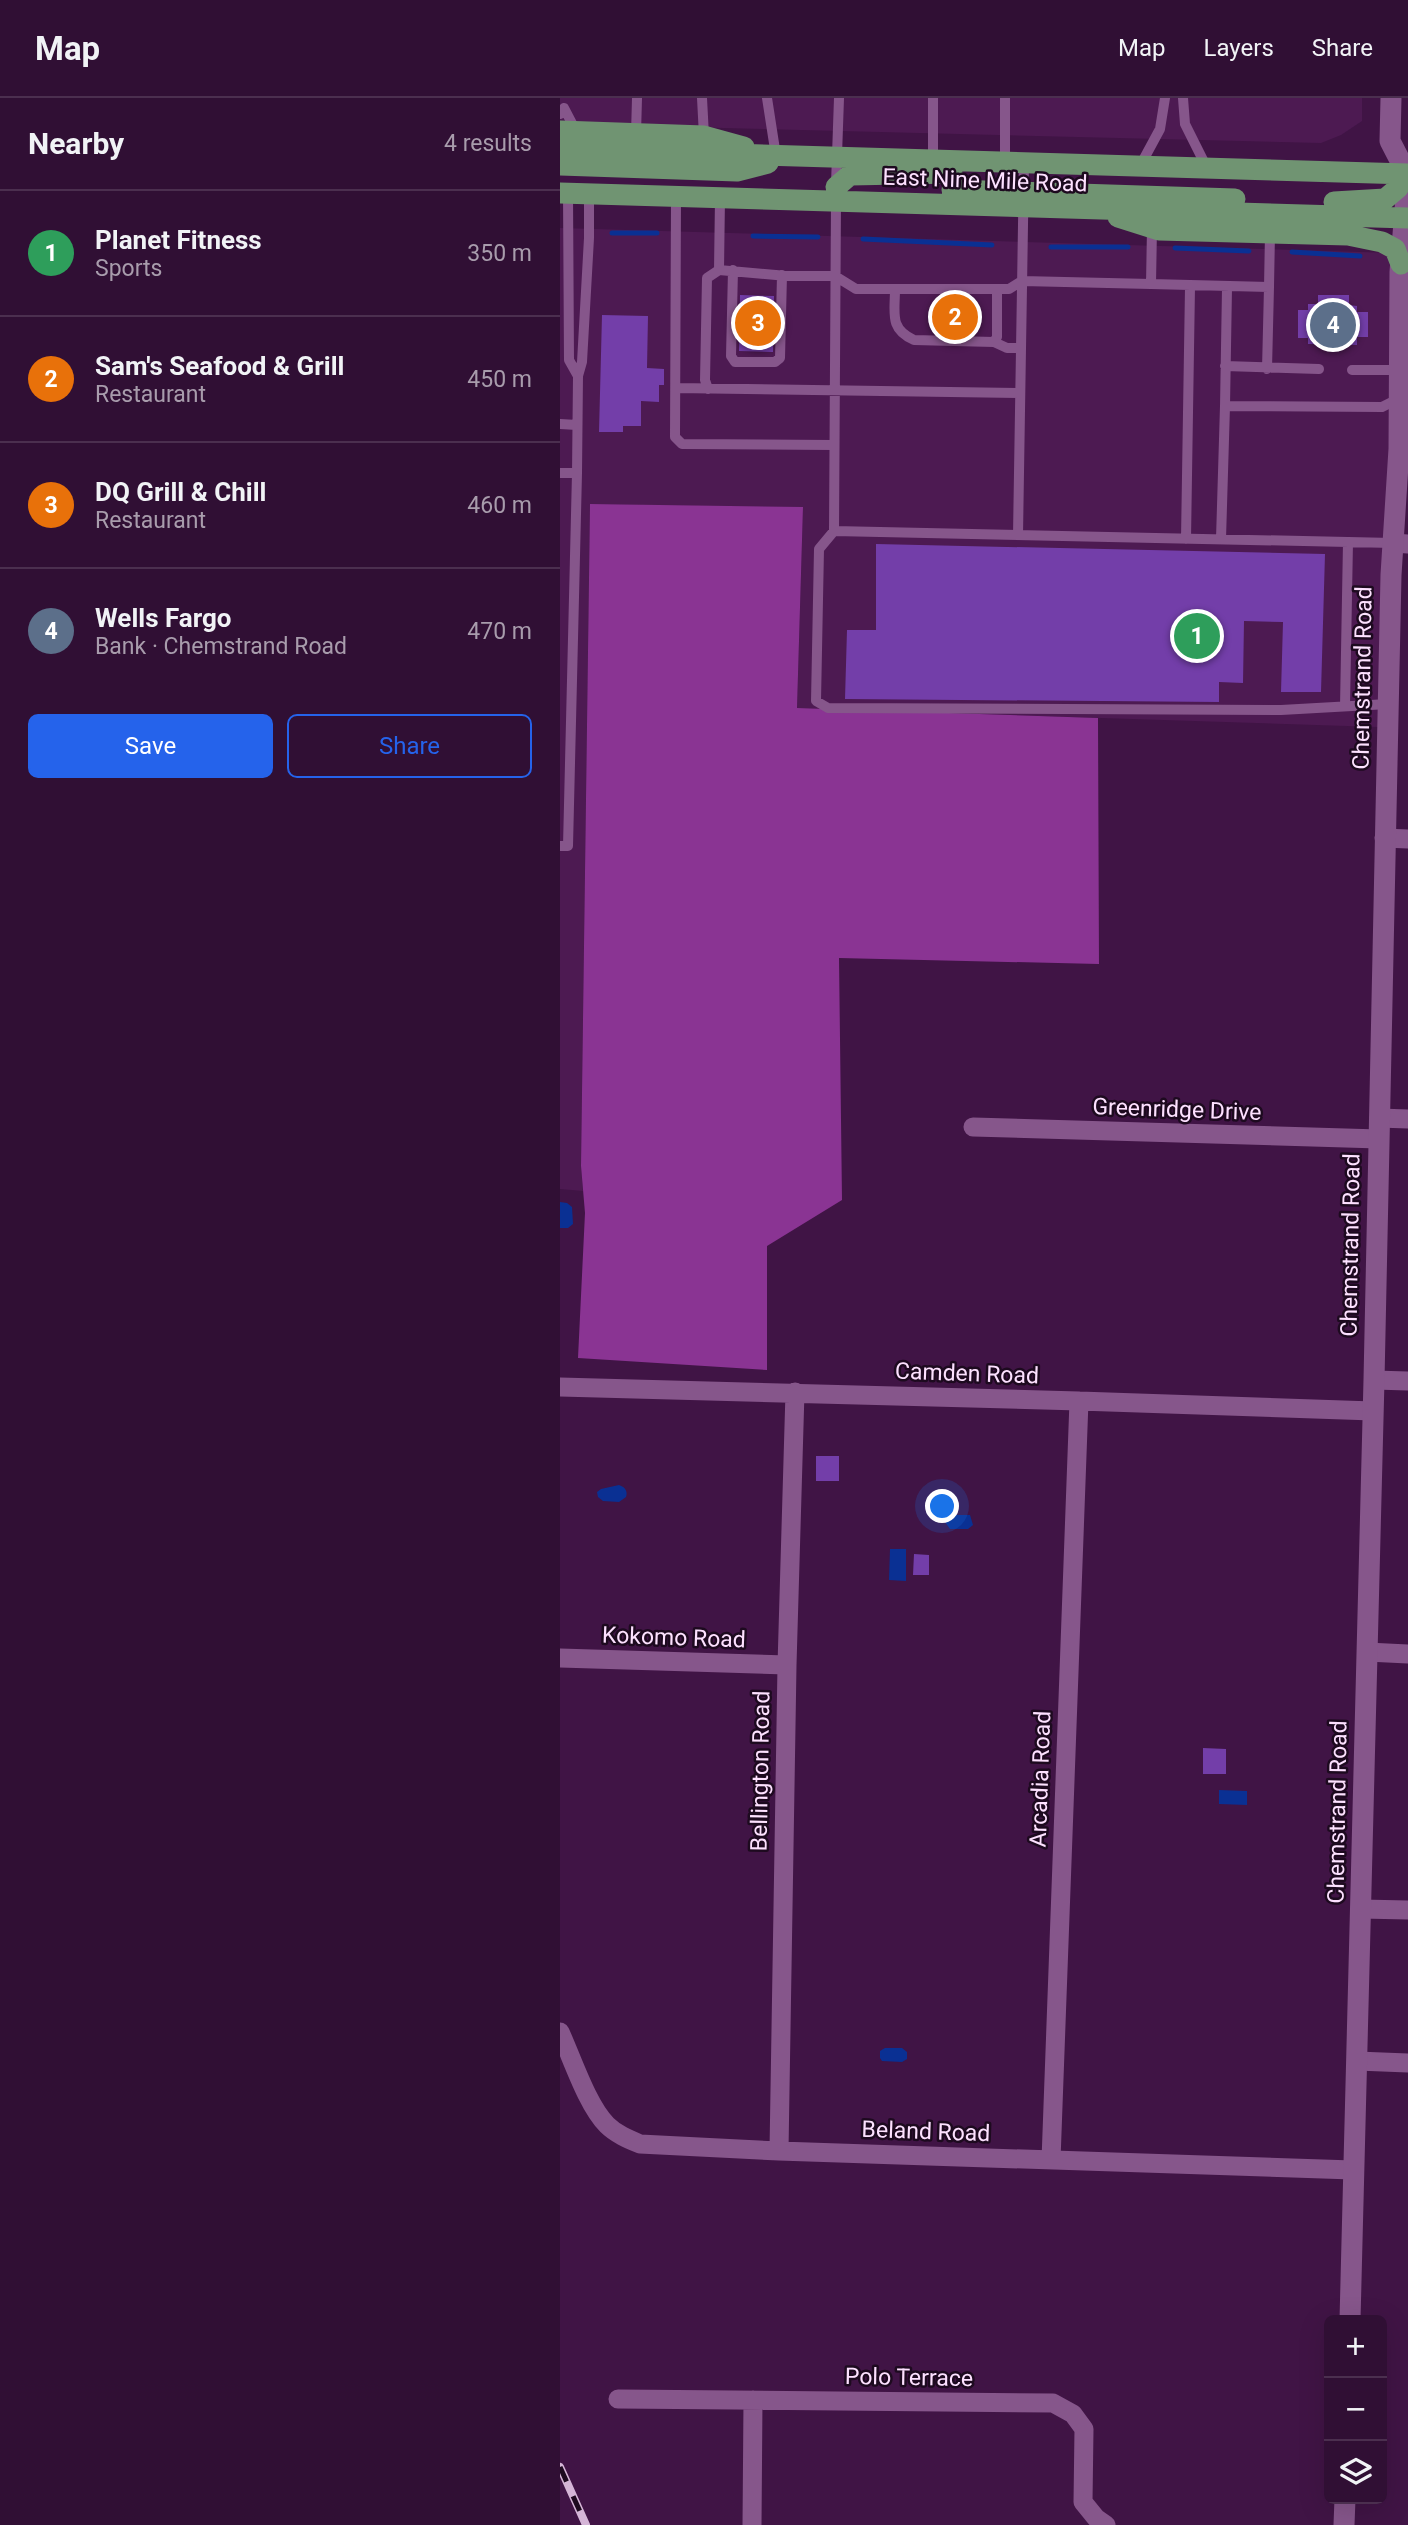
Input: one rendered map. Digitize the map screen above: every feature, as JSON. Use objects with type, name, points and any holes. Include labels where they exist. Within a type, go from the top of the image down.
[{"type":"main road","points":[[568,132],[704,136],[783,156]]},
{"type":"main road","name":"East Nine Mile Road","points":[[560,149],[1408,173]]},
{"type":"main road","points":[[560,165],[737,171],[783,156]]},
{"type":"main road","points":[[572,193],[640,181],[836,194],[850,175],[925,175],[975,171],[1007,162]]},
{"type":"main road","points":[[1251,170],[1197,186],[1055,182],[1032,186],[1024,200],[1385,200],[1398,188],[1408,173]]},
{"type":"main road","name":"East Nine Mile Road","points":[[572,193],[720,198],[836,194],[1024,200],[1093,209],[1407,217]]},
{"type":"main road","points":[[1093,209],[1159,230],[1358,236],[1382,242],[1395,250],[1401,264]]},
{"type":"street","points":[[1391,98],[1390,141],[1408,173]]},
{"type":"street","name":"Chemstrand Road","points":[[1349,2315],[1374,1380],[1384,838],[1388,704],[1401,543],[1399,449],[1404,398],[1399,370],[1401,264],[1407,217],[1408,173]]},
{"type":"street","points":[[1384,838],[1408,839]]},
{"type":"street","name":"Greenridge Drive","points":[[973,1127],[1379,1129],[1408,1119]]},
{"type":"street","points":[[1374,1380],[1408,1381]]},
{"type":"street","name":"Camden Road","points":[[560,1387],[1373,1411]]},
{"type":"street","name":"Bellington Road","points":[[779,2151],[786,1665],[795,1392]]},
{"type":"street","name":"Arcadia Road","points":[[1051,2160],[1079,1401]]},
{"type":"street","points":[[1367,1651],[1408,1654]]},
{"type":"street","name":"Kokomo Road","points":[[560,1658],[786,1665]]},
{"type":"street","points":[[1361,1909],[1408,1910]]},
{"type":"street","name":"Beland Road","points":[[560,2032],[597,2113],[622,2137],[640,2144],[779,2151],[1353,2169]]},
{"type":"street","points":[[1356,2061],[1408,2063]]},
{"type":"street","name":"Polo Terrace","points":[[618,2399],[1053,2403],[1073,2414],[1084,2429],[1083,2502],[1096,2518],[1106,2525]]},
{"type":"street","points":[[752,2525],[753,2400]]},
{"type":"street","points":[[1344,2525],[1345,2504]]},
{"type":"lane","points":[[636,134],[637,98]]},
{"type":"lane","points":[[702,98],[704,136]]},
{"type":"lane","points":[[767,98],[783,156]]},
{"type":"lane","points":[[839,98],[836,158],[834,531],[819,549],[816,701],[828,708],[1281,710],[1388,704]]},
{"type":"lane","points":[[933,98],[933,160]]},
{"type":"lane","points":[[1005,98],[1007,162],[1024,200],[1018,535]]},
{"type":"lane","points":[[1140,167],[1160,129],[1165,98]]},
{"type":"lane","points":[[1183,98],[1185,124],[1207,168]]},
{"type":"lane","points":[[563,107],[568,132]]},
{"type":"lane","points":[[572,193],[569,360],[578,376]]},
{"type":"lane","points":[[560,846],[568,846],[578,376],[582,362],[589,238],[572,193]]},
{"type":"lane","points":[[677,197],[675,437],[682,444],[834,446]]},
{"type":"lane","points":[[719,270],[720,198]]},
{"type":"lane","points":[[1151,284],[1152,228]]},
{"type":"lane","points":[[1267,369],[1270,233]]},
{"type":"lane","points":[[708,389],[705,380],[707,278],[719,270],[835,276],[856,289],[1009,289],[1022,281],[1269,287]]},
{"type":"lane","points":[[733,270],[731,356],[735,362],[775,362],[780,358],[782,275]]},
{"type":"lane","points":[[1186,538],[1190,287]]},
{"type":"lane","points":[[1221,539],[1227,288]]},
{"type":"lane","points":[[895,289],[895,326],[902,335],[914,340],[994,342],[1007,348],[1021,348]]},
{"type":"lane","points":[[994,342],[997,337],[997,289]]},
{"type":"lane","points":[[1225,366],[1319,369]]},
{"type":"lane","points":[[1352,370],[1399,370]]},
{"type":"lane","points":[[676,388],[1020,393]]},
{"type":"lane","points":[[1225,406],[1382,407],[1404,398]]},
{"type":"lane","points":[[560,424],[577,425]]},
{"type":"lane","points":[[560,473],[577,473]]},
{"type":"lane","points":[[834,531],[1401,543]]},
{"type":"lane","points":[[1345,706],[1348,542]]},
{"type":"shaded area","points":[[560,98],[1362,98],[1362,121],[1341,135],[1321,143],[560,124]]},
{"type":"shaded area","points":[[560,228],[1393,253],[1390,449],[1378,727],[797,708],[803,508],[590,504],[581,1166],[583,1191],[560,1189]]},
{"type":"shaded area","points":[[590,504],[803,507],[797,708],[1098,718],[1099,964],[839,958],[842,1200],[767,1246],[767,1370],[578,1358],[585,1213],[581,1166]]},
{"type":"shaded area","points":[[560,1202],[572,1207],[573,1224],[568,1228],[560,1228]]},
{"type":"shaded area","points":[[619,1485],[627,1493],[619,1502],[603,1501],[598,1497],[597,1492],[601,1489]]},
{"type":"shaded area","points":[[949,1515],[970,1515],[973,1525],[968,1529],[950,1529],[945,1522]]},
{"type":"shaded area","points":[[890,1549],[906,1549],[906,1581],[889,1580]]},
{"type":"shaded area","points":[[1219,1790],[1247,1791],[1247,1805],[1219,1804]]},
{"type":"shaded area","points":[[885,2048],[902,2048],[907,2052],[907,2059],[902,2062],[882,2061],[880,2051]]},
{"type":"building","points":[[740,295],[774,296],[773,352],[739,351]]},
{"type":"building","points":[[1318,295],[1349,295],[1349,305],[1357,306],[1357,312],[1368,312],[1368,337],[1357,337],[1357,345],[1308,344],[1308,338],[1298,338],[1298,310],[1308,310],[1308,304],[1318,304]]},
{"type":"building","points":[[932,303],[978,304],[978,330],[931,330]]},
{"type":"building","points":[[602,315],[648,316],[647,368],[664,369],[664,385],[659,385],[659,402],[641,401],[641,426],[623,426],[623,432],[599,432]]},
{"type":"building","points":[[876,544],[1325,554],[1321,692],[1281,692],[1283,622],[1244,621],[1243,683],[1219,682],[1219,702],[845,699],[847,630],[876,630]]},
{"type":"building","points":[[816,1456],[839,1456],[839,1481],[816,1481]]},
{"type":"building","points":[[914,1554],[929,1555],[929,1575],[913,1575]]},
{"type":"building","points":[[1203,1748],[1226,1749],[1226,1774],[1203,1774]]},
{"type":"waterway","points":[[612,233],[657,233]]},
{"type":"waterway","points":[[753,236],[818,237]]},
{"type":"waterway","points":[[863,239],[992,245]]},
{"type":"waterway","points":[[1051,247],[1128,247]]},
{"type":"waterway","points":[[1175,248],[1249,251]]},
{"type":"waterway","points":[[1292,252],[1360,256]]},
{"type":"railway","points":[[560,2467],[586,2525]]},
{"type":"place","name":"Sam's Seafood & Grill","points":[[955,317]]},
{"type":"place","name":"DQ Grill & Chill","points":[[758,323]]},
{"type":"place","name":"Wells Fargo","points":[[1333,325]]},
{"type":"place","name":"Planet Fitness","points":[[1197,636]]}]
